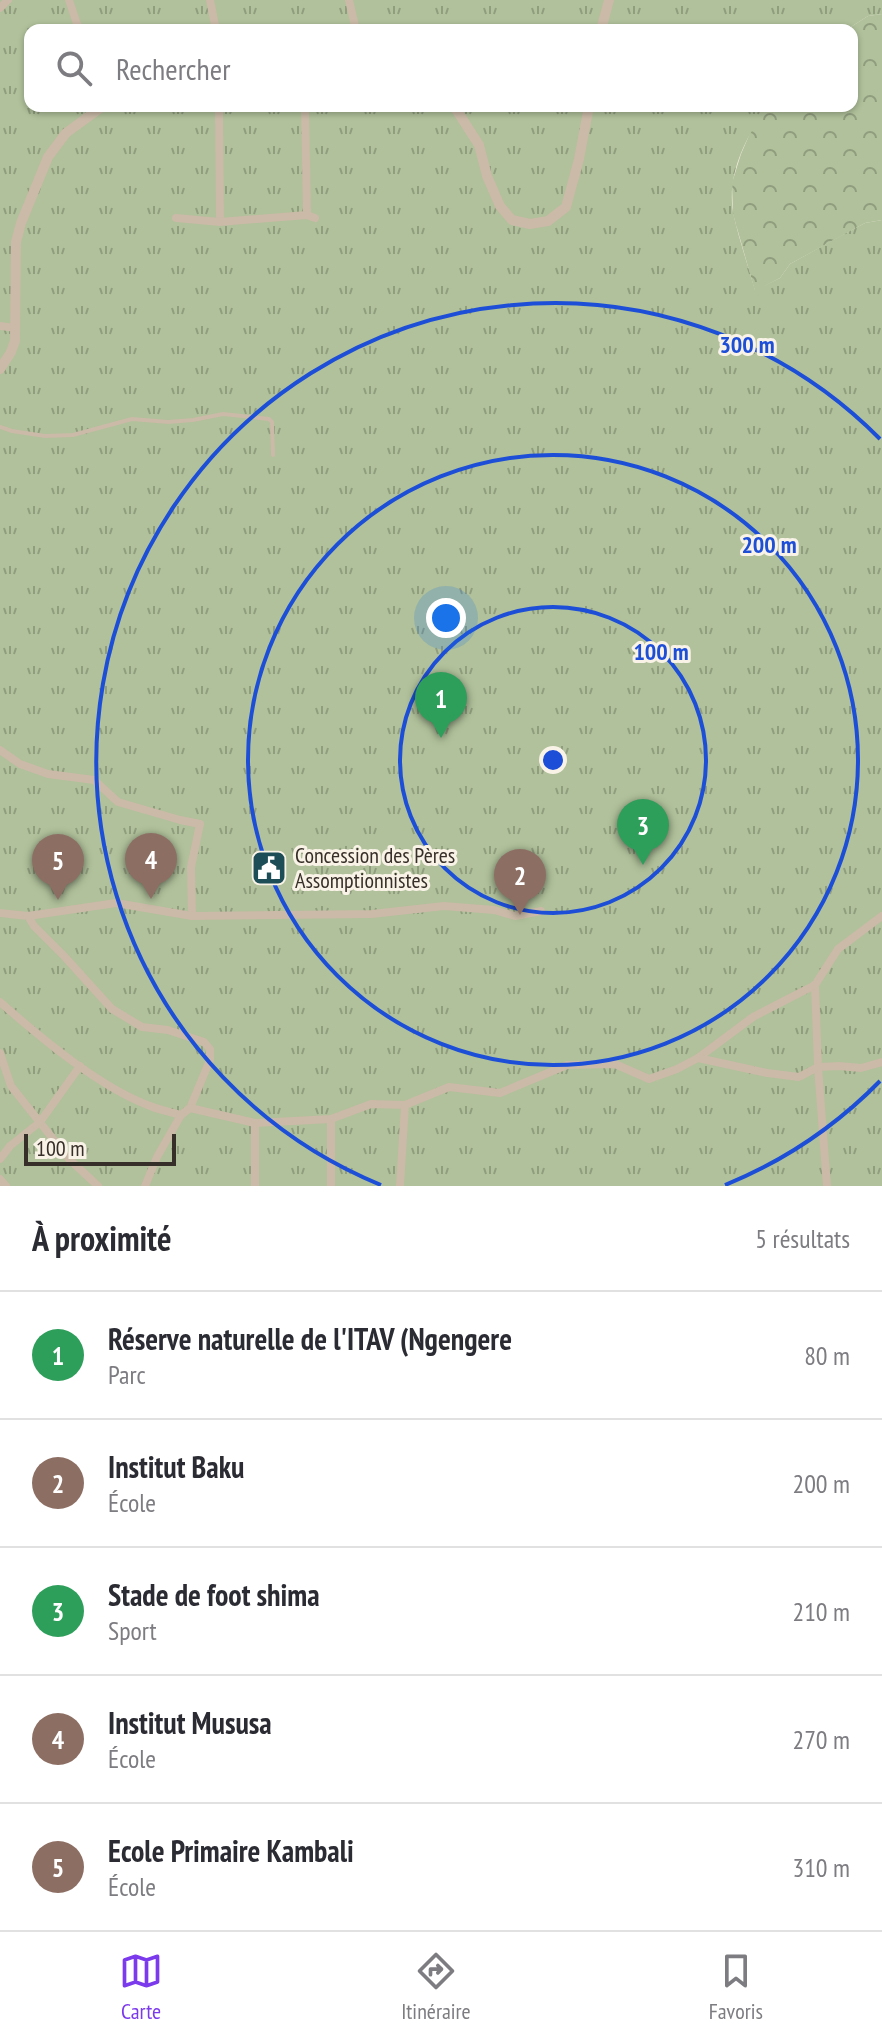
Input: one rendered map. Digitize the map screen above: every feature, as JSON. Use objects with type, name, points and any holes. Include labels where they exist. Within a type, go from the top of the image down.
[{"type":"street","points":[[0,8],[8,0]]},
{"type":"street","points":[[69,0],[77,24]]},
{"type":"street","points":[[210,0],[215,24]]},
{"type":"street","points":[[349,0],[355,24]]},
{"type":"street","points":[[603,24],[609,0]]},
{"type":"street","points":[[0,369],[15,341],[16,242],[27,206],[48,157],[66,133],[95,112]]},
{"type":"street","points":[[219,112],[220,222]]},
{"type":"street","points":[[176,218],[220,222],[311,216],[305,112]]},
{"type":"street","points":[[458,112],[479,145],[487,176],[500,206],[512,220],[530,224],[548,221],[566,207],[588,112]]},
{"type":"street","points":[[0,326],[16,328]]},
{"type":"street","points":[[0,750],[20,764],[48,774],[94,780],[118,802],[200,824],[191,867],[192,916]]},
{"type":"street","points":[[0,913],[28,916],[116,903],[192,916],[372,914],[444,906],[494,910],[515,916],[541,911]]},
{"type":"street","points":[[28,916],[112,1009],[142,1027],[168,1030],[204,1042],[210,1049],[210,1060],[190,1108],[181,1115],[157,1157],[145,1186]]},
{"type":"street","points":[[190,1108],[255,1123],[331,1119],[371,1104],[405,1105],[449,1087],[500,1093],[567,1065],[615,1064],[649,1079],[698,1058],[753,1017],[815,985],[838,949],[882,916]]},
{"type":"street","points":[[815,985],[827,1186]]},
{"type":"street","points":[[0,1002],[80,1066],[135,1099],[181,1115]]},
{"type":"street","points":[[0,1053],[11,1086],[69,1159],[98,1186]]},
{"type":"street","points":[[698,1058],[799,1077],[818,1067],[861,1068],[882,1062]]},
{"type":"street","points":[[0,1159],[10,1146],[40,1122],[80,1066]]},
{"type":"street","points":[[400,1186],[405,1105]]},
{"type":"street","points":[[331,1119],[331,1186]]},
{"type":"street","points":[[255,1123],[255,1186]]},
{"type":"street","points":[[0,1179],[6,1186]]},
{"type":"lane","points":[[0,427],[45,436],[73,435],[132,419],[168,422],[235,415],[272,422],[273,455]]},
{"type":"green space","points":[[0,0],[882,0],[882,14],[868,16],[855,24],[24,24],[24,112],[765,112],[745,144],[732,187],[734,217],[755,290],[780,278],[790,264],[835,239],[865,223],[882,220],[882,1186],[0,1186]]},
{"type":"green space","points":[[882,14],[882,220],[865,223],[790,264],[780,278],[755,291],[733,214],[732,183],[741,154],[754,124],[765,112],[858,112],[858,24],[855,24],[868,16]]},
{"type":"place","name":"Réserve naturelle de l'ITAV (Ngengere","points":[[441,738]]},
{"type":"place","name":"Stade de foot shima","points":[[643,865]]},
{"type":"place","name":"Concession des Pères Assomptionnistes","points":[[269,868]]},
{"type":"place","name":"Institut Mususa","points":[[151,899]]},
{"type":"place","name":"Ecole Primaire Kambali","points":[[58,900]]},
{"type":"place","name":"Institut Baku","points":[[520,915]]}]
